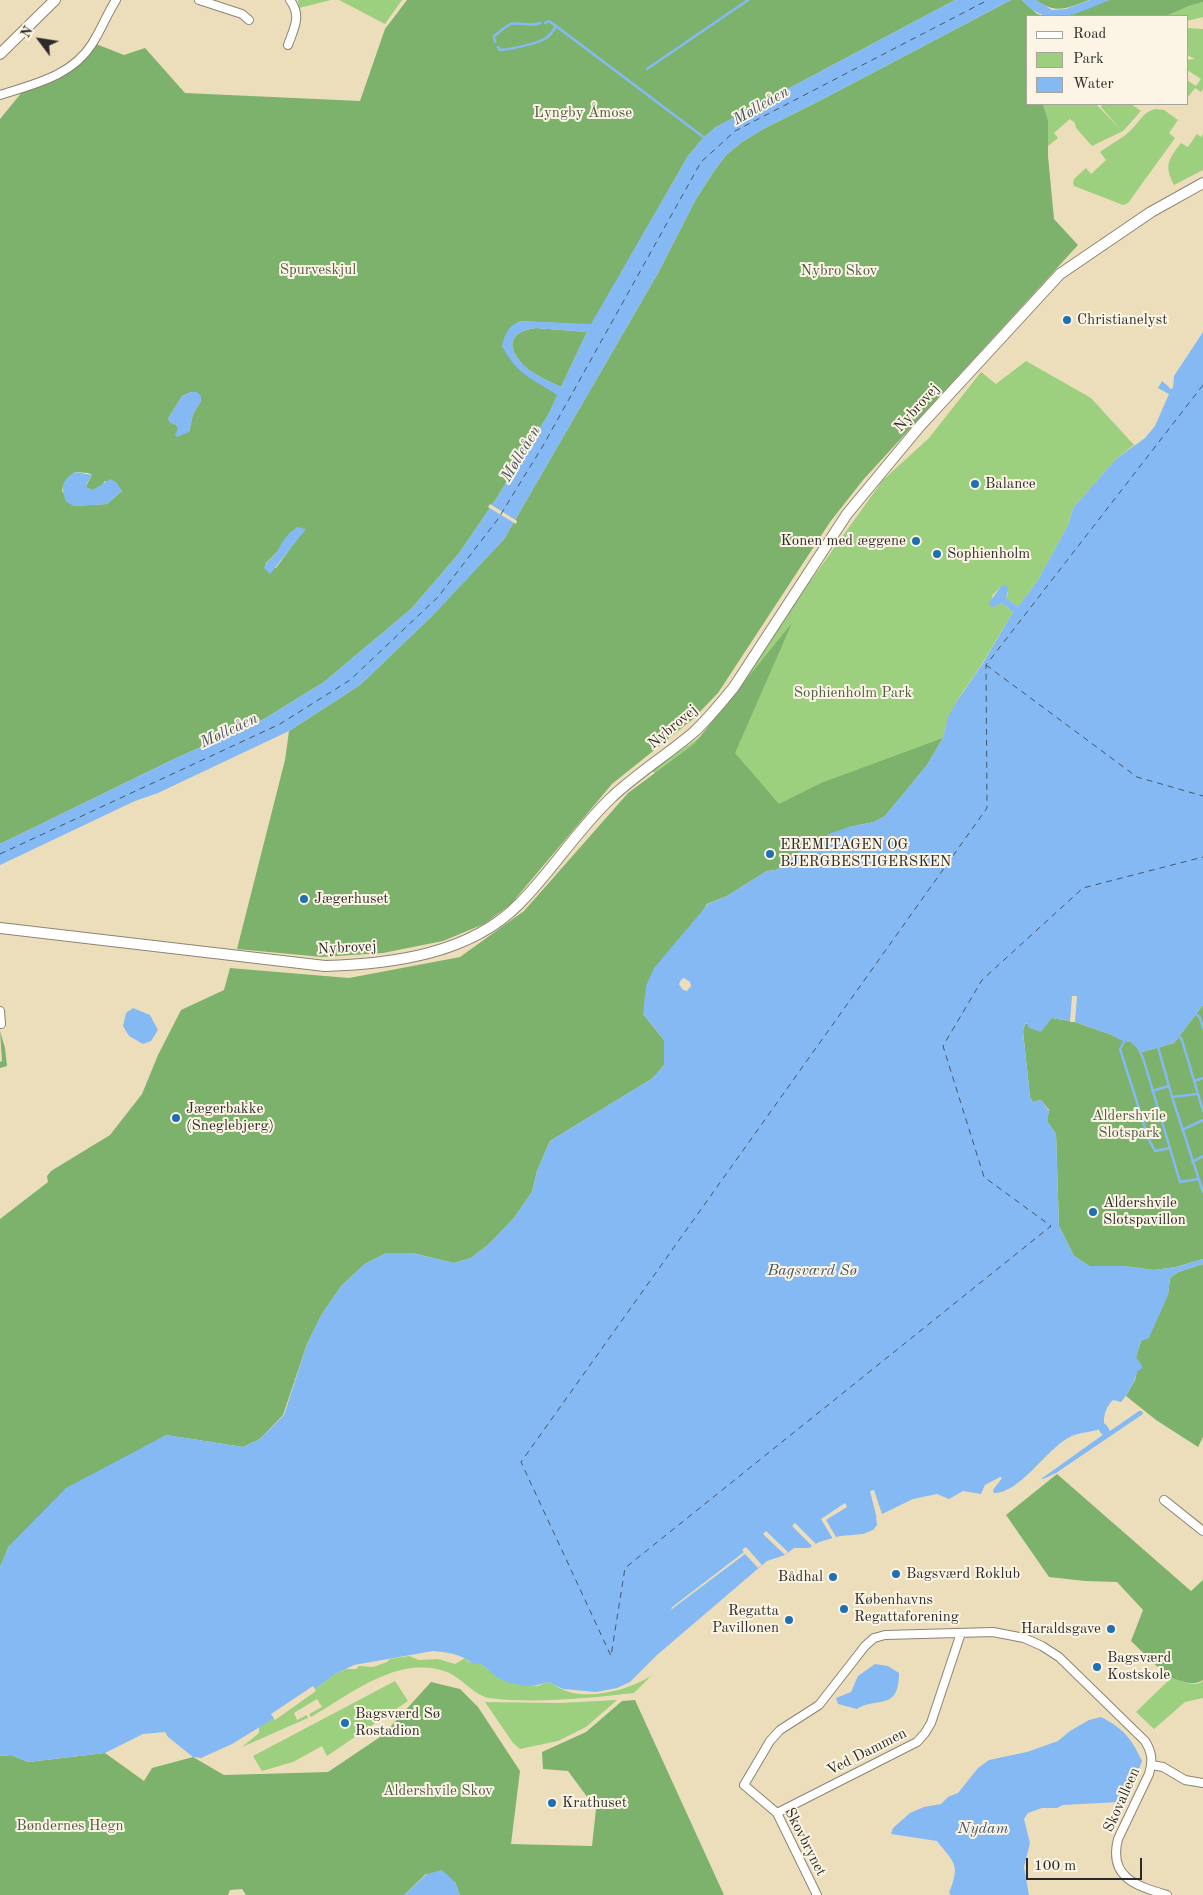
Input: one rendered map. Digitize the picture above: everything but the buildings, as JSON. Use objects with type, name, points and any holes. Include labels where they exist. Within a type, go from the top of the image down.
[{"type":"street","points":[[0,54],[55,0]]},
{"type":"street","points":[[0,96],[59,75],[71,68],[91,45],[116,0]]},
{"type":"street","points":[[199,0],[242,14],[249,20]]},
{"type":"street","points":[[288,45],[296,20],[296,8],[290,0]]},
{"type":"street","name":"Nybrovej","points":[[0,928],[325,966],[359,965],[413,957],[450,946],[488,930],[499,923],[520,904],[605,804],[627,782],[693,732],[714,712],[734,687],[847,514],[865,490],[920,426],[1060,274],[1150,212],[1203,182]]},
{"type":"street","points":[[0,1011],[1,1024]]},
{"type":"street","points":[[1164,1500],[1203,1531]]},
{"type":"street","name":"Skovalleen","points":[[744,1784],[770,1740],[780,1730],[819,1705],[865,1646],[874,1638],[885,1635],[992,1632],[1024,1638],[1042,1646],[1059,1657],[1145,1741],[1152,1754],[1152,1765],[1118,1839],[1116,1858],[1130,1882],[1168,1895]]},
{"type":"street","name":"Ved Dammen","points":[[777,1813],[917,1742],[931,1723],[961,1633]]},
{"type":"street","points":[[1152,1765],[1161,1766],[1185,1780],[1203,1782]]},
{"type":"street","name":"Skovbrynet","points":[[744,1784],[777,1813],[816,1895]]},
{"type":"green space","points":[[298,0],[331,0],[299,8]]},
{"type":"green space","points":[[339,0],[402,0],[385,24]]},
{"type":"green space","name":"Spurveskjul","points":[[407,0],[955,0],[716,127],[704,137],[688,156],[591,325],[520,321],[502,346],[558,395],[548,415],[496,499],[460,552],[412,608],[324,682],[264,719],[174,759],[0,844],[0,119],[23,91],[63,76],[79,65],[96,44],[124,55],[145,48],[185,93],[360,101],[385,29]],"holes":[[[191,392],[201,401],[193,414],[189,432],[178,428],[168,419],[182,396]],[[75,472],[88,473],[92,475],[86,486],[87,488],[93,490],[105,481],[122,491],[107,504],[74,506],[62,491],[68,478]],[[298,538],[276,568],[265,564],[276,553]]]},
{"type":"green space","name":"Nybro Skov","points":[[1011,0],[1022,0],[1040,15],[1026,15],[1026,105],[1043,105],[1048,120],[1048,156],[1054,219],[1078,245],[863,480],[830,522],[718,693],[693,719],[612,784],[511,904],[484,924],[443,941],[383,953],[322,957],[237,949],[285,760],[289,731],[360,685],[431,617],[504,539],[658,273],[696,199],[714,171],[726,155],[742,142],[765,128]]},
{"type":"green space","points":[[1036,0],[1089,0],[1062,9],[1056,9],[1043,5]]},
{"type":"green space","points":[[1109,0],[1203,0],[1203,2],[1168,15],[1069,15]]},
{"type":"green space","points":[[1203,2],[1203,17],[1188,21],[1188,15],[1168,15]]},
{"type":"green space","points":[[1188,28],[1203,29],[1203,89],[1201,92],[1195,88],[1189,96],[1188,81],[1196,86],[1201,79],[1188,71],[1188,60],[1195,59],[1188,56]]},
{"type":"green space","points":[[1043,105],[1097,105],[1120,129],[1101,107],[1102,105],[1132,105],[1141,111],[1123,131],[1092,146],[1070,119],[1054,133],[1058,138],[1048,146],[1048,120]]},
{"type":"green space","points":[[1155,109],[1164,110],[1178,120],[1169,133],[1175,138],[1128,203],[1123,205],[1074,186],[1074,179],[1086,168],[1091,174],[1106,160],[1100,152],[1125,136],[1145,115]]},
{"type":"green space","points":[[1197,134],[1201,137],[1203,134],[1203,170],[1174,185],[1168,167],[1170,158],[1181,143],[1188,147]]},
{"type":"green space","points":[[536,328],[587,332],[561,387],[529,370],[513,350],[512,344],[518,334]]},
{"type":"green space","name":"Sophienholm Park","points":[[1026,361],[1091,398],[1134,445],[1116,459],[1073,508],[1068,525],[1038,580],[1018,607],[1006,598],[1008,593],[1001,586],[992,596],[995,607],[1002,603],[1013,612],[954,706],[943,738],[740,883],[652,770],[716,726],[783,619],[883,480],[929,438],[981,372],[996,384]]},
{"type":"green space","points":[[792,623],[735,753],[779,804],[821,783],[943,738],[927,765],[885,816],[874,822],[849,827],[791,857],[784,866],[776,870],[767,871],[727,896],[707,904],[643,1014],[664,1040],[664,1065],[653,1078],[550,1141],[537,1171],[532,1192],[514,1218],[489,1244],[471,1258],[454,1263],[412,1253],[386,1253],[365,1264],[342,1285],[322,1314],[307,1344],[283,1415],[260,1439],[243,1447],[166,1435],[9,1546],[0,1567],[0,1219],[48,1182],[47,1176],[51,1171],[110,1135],[142,1094],[158,1055],[181,1010],[224,990],[230,968],[349,978],[460,957],[524,911],[628,793],[694,744]]},
{"type":"green space","name":"Aldershvile Slotspark","points":[[1203,1005],[1203,1259],[1176,1267],[1154,1270],[1123,1266],[1089,1266],[1074,1256],[1059,1226],[1056,1134],[1047,1121],[1049,1110],[1041,1100],[1033,1102],[1030,1097],[1023,1031],[1025,1024],[1052,1018],[1075,1022],[1131,1042],[1142,1052],[1174,1043]]},
{"type":"green space","points":[[0,1031],[5,1048],[7,1066],[0,1068],[0,1062],[2,1061]]},
{"type":"green space","points":[[1203,1264],[1203,1437],[1198,1447],[1156,1420],[1126,1396],[1135,1380],[1137,1371],[1136,1357],[1141,1341],[1168,1295],[1170,1278],[1178,1272]]},
{"type":"green space","points":[[1057,1474],[1191,1591],[1203,1580],[1203,1680],[1191,1683],[1170,1679],[1131,1641],[1143,1610],[1117,1582],[1049,1577],[1006,1515]]},
{"type":"green space","points":[[409,1656],[419,1660],[438,1659],[455,1664],[465,1658],[469,1662],[481,1664],[500,1679],[538,1686],[548,1682],[566,1691],[579,1694],[601,1693],[624,1688],[652,1675],[634,1693],[562,1700],[507,1700],[484,1697],[447,1672],[429,1668],[411,1668],[393,1672],[376,1679],[311,1717],[309,1714],[322,1707],[317,1699],[294,1713],[297,1720],[307,1715],[308,1718],[242,1747],[259,1733],[259,1727],[281,1714],[335,1674],[346,1669],[356,1669],[359,1666],[373,1667],[390,1659]]},
{"type":"green space","points":[[1172,1677],[1192,1684],[1203,1681],[1203,1698],[1185,1702],[1154,1729],[1136,1712]]},
{"type":"green space","name":"Bagsværd Sø Rostadion","points":[[395,1681],[408,1701],[327,1756],[322,1746],[293,1762],[262,1771],[253,1756]]},
{"type":"green space","name":"Aldershvile Skov","points":[[431,1682],[460,1689],[478,1707],[520,1771],[511,1844],[592,1846],[596,1809],[568,1771],[543,1769],[542,1752],[586,1732],[622,1701],[635,1700],[724,1895],[460,1895],[455,1882],[426,1874],[404,1895],[246,1895],[242,1889],[230,1890],[228,1895],[0,1895],[0,1756],[11,1755],[28,1762],[105,1753],[144,1781],[152,1768],[193,1757],[224,1775],[328,1772],[383,1735]]},
{"type":"green space","points":[[617,1700],[586,1727],[558,1741],[520,1749],[513,1743],[485,1702],[560,1703]]},
{"type":"water","name":"Mølleåen","points":[[955,0],[1011,0],[765,128],[742,142],[726,155],[696,199],[658,273],[504,539],[431,617],[360,685],[289,731],[0,865],[0,844],[174,759],[264,719],[324,682],[412,608],[460,552],[496,499],[548,415],[557,395],[526,375],[513,364],[502,346],[504,337],[520,321],[591,324],[688,156],[704,137],[716,127]],"holes":[[[536,328],[587,332],[561,387],[529,370],[513,350],[514,338],[526,330]]]},
{"type":"water","points":[[1022,0],[1036,0],[1052,10],[1066,9],[1090,0],[1109,0],[1070,15],[1042,15]]},
{"type":"water","name":"Bagsværd Sø","points":[[1203,332],[1203,1005],[1174,1043],[1142,1052],[1131,1042],[1124,1042],[1112,1035],[1075,1022],[1052,1018],[1041,1032],[1029,1028],[1027,1023],[1023,1031],[1030,1097],[1033,1102],[1041,1100],[1049,1111],[1047,1121],[1056,1134],[1059,1226],[1074,1256],[1089,1266],[1123,1266],[1154,1270],[1176,1267],[1203,1259],[1203,1264],[1178,1272],[1170,1278],[1168,1295],[1149,1338],[1141,1341],[1136,1357],[1143,1367],[1137,1372],[1131,1388],[1121,1402],[1113,1400],[1108,1406],[1104,1416],[1105,1427],[1068,1438],[1050,1452],[1023,1479],[1004,1491],[994,1493],[993,1490],[1002,1478],[1000,1477],[985,1485],[981,1494],[963,1491],[949,1499],[937,1494],[913,1499],[876,1517],[877,1525],[873,1530],[863,1534],[840,1536],[819,1542],[809,1548],[794,1548],[785,1555],[767,1561],[657,1655],[630,1682],[617,1688],[596,1692],[563,1689],[548,1682],[530,1686],[518,1685],[500,1679],[481,1664],[472,1663],[465,1658],[444,1652],[433,1651],[354,1665],[335,1674],[281,1714],[232,1744],[201,1758],[193,1757],[168,1737],[165,1732],[143,1734],[105,1753],[28,1762],[11,1755],[0,1756],[0,1567],[9,1546],[66,1488],[166,1435],[243,1447],[260,1439],[284,1415],[307,1344],[322,1314],[342,1285],[365,1264],[386,1253],[412,1253],[454,1263],[471,1258],[489,1244],[514,1218],[532,1192],[537,1171],[550,1141],[653,1078],[664,1065],[664,1040],[643,1014],[646,986],[654,968],[708,904],[727,896],[767,871],[776,870],[784,866],[791,857],[831,833],[874,822],[885,816],[927,765],[943,738],[948,717],[1013,612],[1002,603],[995,607],[990,606],[989,603],[1001,586],[1007,585],[1006,598],[1018,607],[1038,580],[1068,525],[1073,508],[1116,459],[1145,438],[1155,426],[1169,394],[1158,388],[1162,381],[1170,389],[1173,388],[1174,376]],"holes":[[[684,978],[690,982],[691,986],[687,991],[683,990],[679,984]]]},
{"type":"water","points":[[191,392],[197,392],[201,396],[201,401],[193,414],[189,432],[177,437],[175,435],[178,428],[170,423],[168,419],[182,396]]},
{"type":"water","points":[[75,472],[92,475],[86,485],[87,488],[93,490],[110,479],[116,482],[122,491],[107,504],[74,506],[66,502],[63,485]]},
{"type":"water","points":[[297,527],[306,529],[270,574],[264,568],[265,566],[287,536]]},
{"type":"water","points":[[133,1008],[150,1015],[158,1030],[151,1041],[143,1044],[129,1036],[123,1026],[126,1013]]},
{"type":"water","points":[[1139,1411],[1142,1411],[1143,1414],[1056,1473],[1041,1479],[1104,1434],[1108,1429],[1110,1431]]},
{"type":"water","points":[[875,1664],[888,1666],[899,1673],[898,1685],[891,1698],[857,1709],[838,1704],[836,1698],[851,1692],[858,1676]]},
{"type":"water","name":"Nydam","points":[[1101,1717],[1115,1725],[1126,1735],[1142,1761],[1131,1790],[1120,1802],[1063,1805],[1057,1808],[1042,1808],[1028,1813],[1024,1819],[1030,1843],[1024,1867],[1029,1895],[951,1895],[949,1893],[955,1876],[954,1864],[937,1841],[891,1834],[893,1828],[910,1813],[924,1807],[941,1804],[948,1797],[958,1793],[978,1768],[989,1760],[1027,1752],[1058,1741],[1070,1731],[1089,1720]]},
{"type":"water","points":[[442,1870],[455,1882],[460,1895],[404,1895],[427,1874]]},
{"type":"pier","points":[[490,504],[517,521],[516,524],[488,507]]},
{"type":"pier","points":[[1072,996],[1077,996],[1075,1022],[1070,1022]]},
{"type":"pier","points":[[874,1490],[882,1514],[886,1513],[887,1515],[879,1519],[878,1523],[870,1491]]},
{"type":"pier","points":[[845,1503],[847,1507],[826,1520],[836,1537],[833,1539],[821,1519]]},
{"type":"pier","points":[[795,1523],[816,1544],[813,1547],[792,1526]]},
{"type":"pier","points":[[766,1531],[788,1552],[785,1555],[763,1534]]},
{"type":"pier","points":[[746,1547],[762,1565],[758,1568],[745,1554],[671,1608],[744,1552],[742,1550]]},
{"type":"pier","points":[[313,1686],[316,1691],[275,1720],[271,1714]]},
{"type":"waterway","points":[[647,69],[748,0]]},
{"type":"waterway","points":[[545,23],[549,21],[556,26],[706,139]]},
{"type":"waterway","points":[[495,42],[494,36],[511,24],[533,25],[540,23]]},
{"type":"waterway","points":[[498,47],[500,50],[537,42],[548,37],[556,26]]},
{"type":"waterway","points":[[1197,1015],[1203,1028]]},
{"type":"waterway","points":[[1179,1036],[1182,1040],[1203,1111]]},
{"type":"waterway","points":[[1124,1042],[1120,1049],[1149,1140],[1155,1151],[1170,1148]]},
{"type":"waterway","points":[[1158,1047],[1203,1192]]},
{"type":"waterway","points":[[1138,1048],[1143,1058],[1180,1182],[1198,1179]]},
{"type":"waterway","points":[[1194,1081],[1203,1078]]},
{"type":"waterway","points":[[1152,1091],[1169,1086]]},
{"type":"waterway","points":[[1172,1097],[1197,1094]]},
{"type":"waterway","points":[[1141,1115],[1158,1112]]},
{"type":"waterway","points":[[1182,1130],[1203,1120]]},
{"type":"waterway","points":[[1192,1162],[1203,1156]]},
{"type":"ferry route","points":[[0,854],[280,724],[350,680],[438,597],[498,519],[544,444],[701,162],[735,131],[988,0]]},
{"type":"ferry route","points":[[1203,385],[986,665],[987,808],[521,1462],[611,1656],[625,1568],[1051,1226],[984,1177],[943,1046],[982,980],[1083,888],[1203,857]]},
{"type":"ferry route","points":[[986,665],[1137,777],[1203,796]]},
{"type":"place","name":"Christianelyst","points":[[1067,320]]},
{"type":"place","name":"Balance","points":[[975,484]]},
{"type":"place","name":"Konen med æggene","points":[[916,541]]},
{"type":"place","name":"Sophienholm","points":[[937,554]]},
{"type":"place","name":"EREMITAGEN OG BJERGBESTIGERSKEN","points":[[770,854]]},
{"type":"place","name":"Jægerhuset","points":[[304,899]]},
{"type":"place","name":"Jægerbakke (Sneglebjerg)","points":[[176,1118]]},
{"type":"place","name":"Aldershvile Slotspavillon","points":[[1093,1212]]},
{"type":"place","name":"Bagsværd Roklub","points":[[896,1574]]},
{"type":"place","name":"Bådhal","points":[[833,1577]]},
{"type":"place","name":"Københavns Regattaforening","points":[[844,1609]]},
{"type":"place","name":"Regatta Pavillonen","points":[[789,1620]]},
{"type":"place","name":"Haraldsgave","points":[[1111,1629]]},
{"type":"place","name":"Bagsværd Kostskole","points":[[1097,1667]]},
{"type":"place","name":"Bagsværd Sø Rostadion","points":[[345,1723]]},
{"type":"place","name":"Krathuset","points":[[552,1803]]},
{"type":"park label","name":"Lyngby Åmose","points":[[583,113]]},
{"type":"park label","name":"Bøndernes Hegn","points":[[70,1826]]}]
